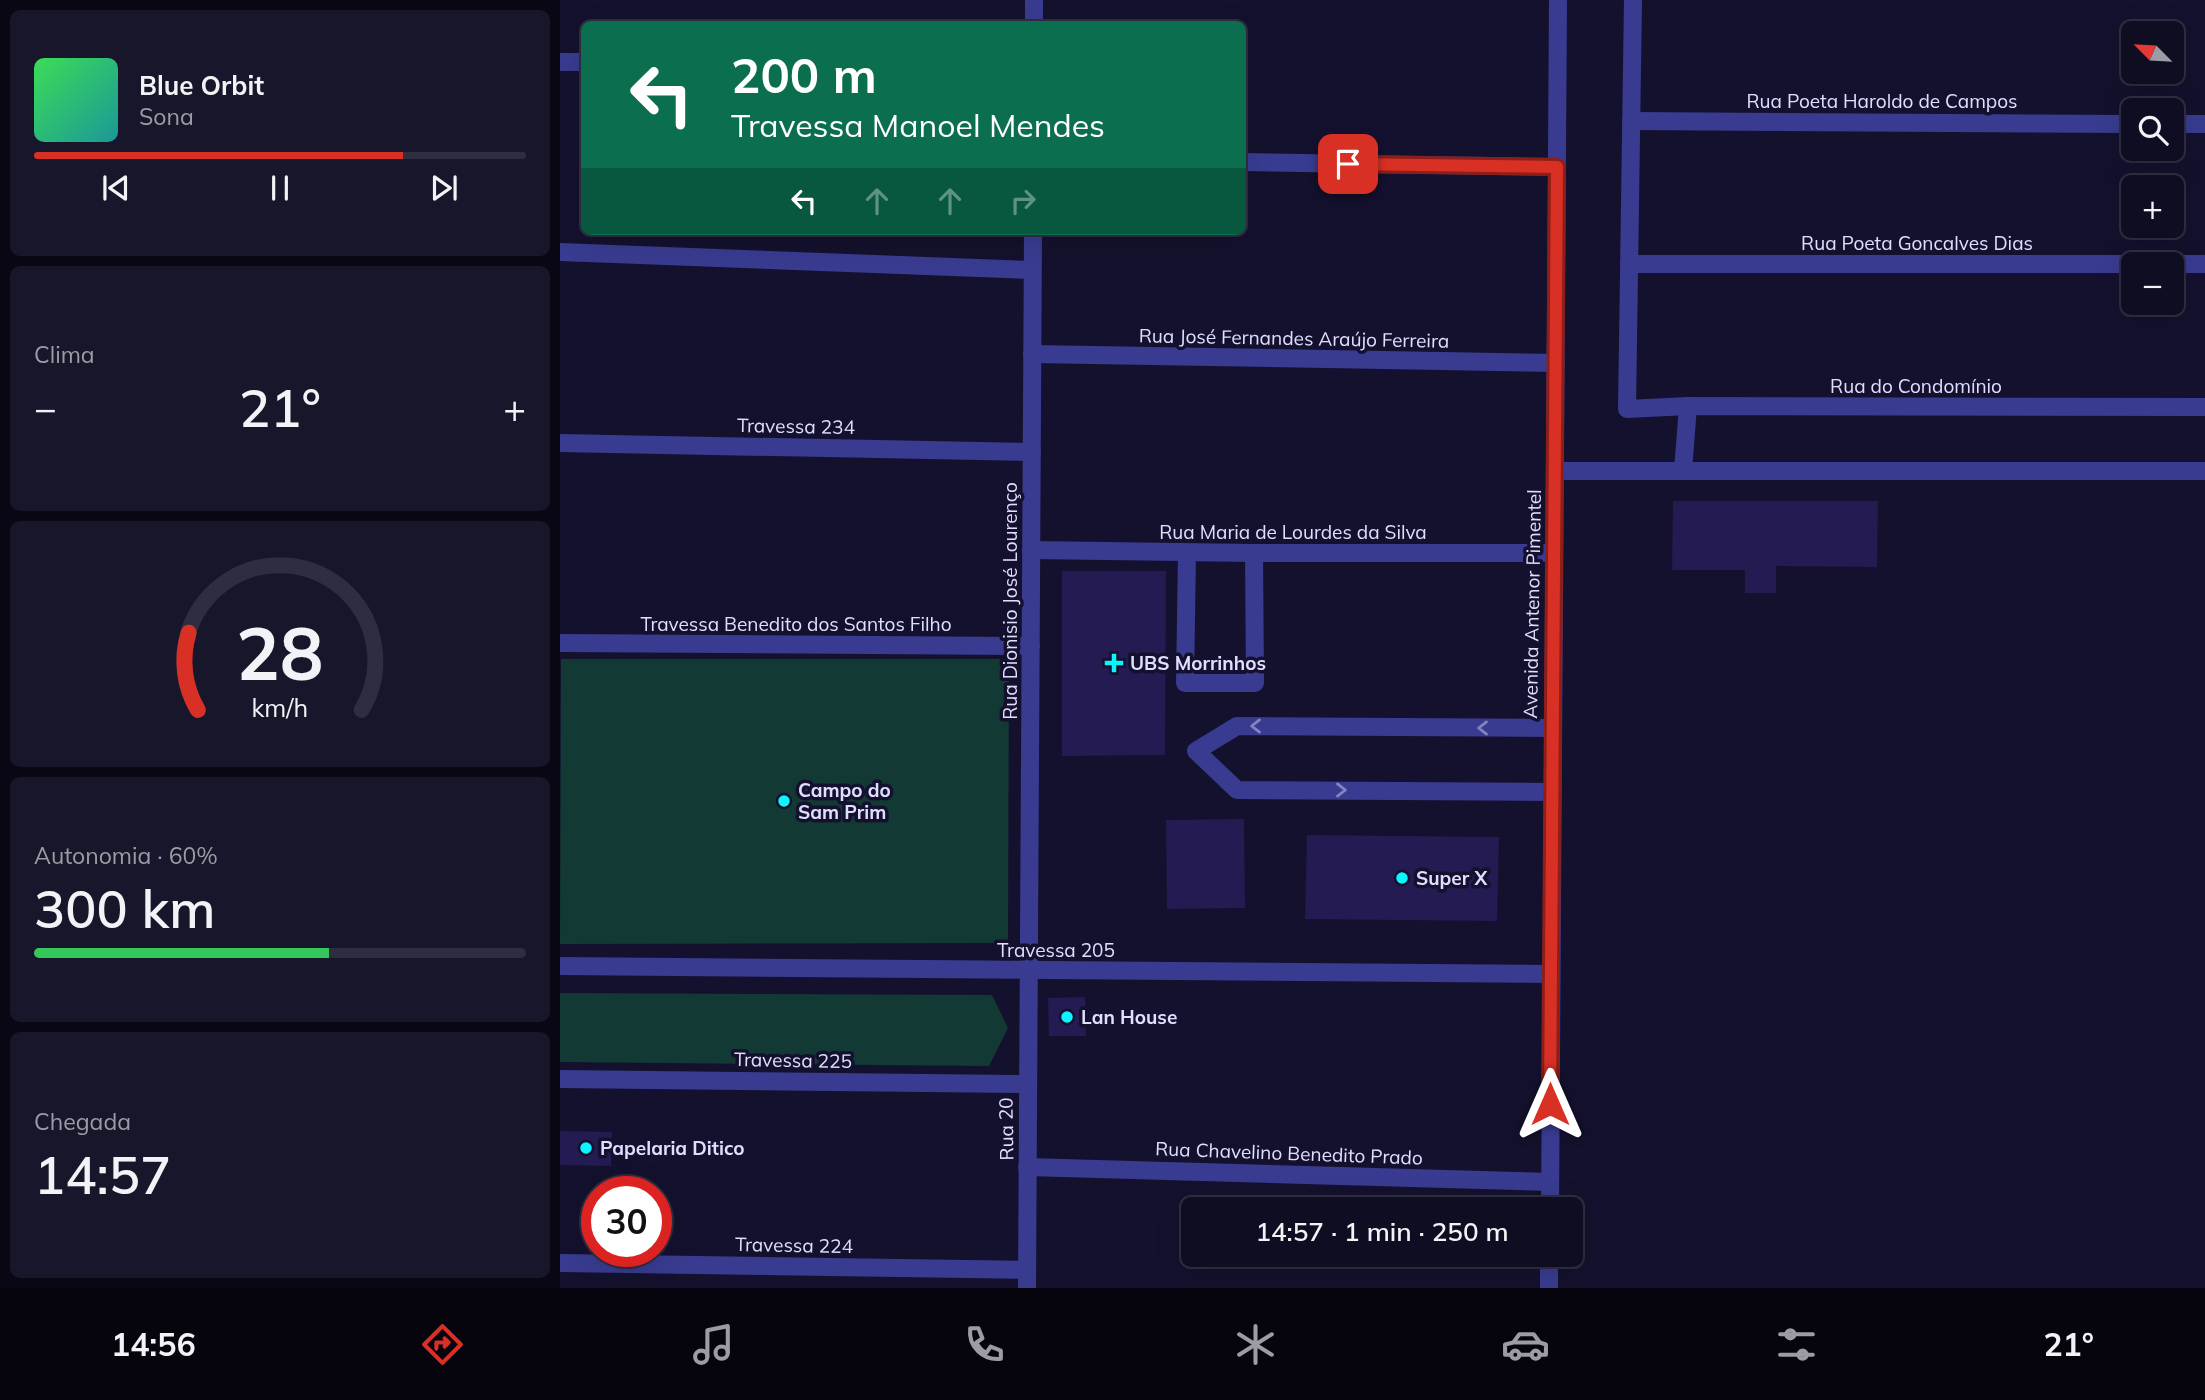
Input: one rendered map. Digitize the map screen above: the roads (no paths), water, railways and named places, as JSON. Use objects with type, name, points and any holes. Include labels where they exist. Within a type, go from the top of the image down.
[{"type":"street","points":[[1034,0],[1034,21]]},
{"type":"street","name":"Avenida Antenor Pimentel","points":[[1550,1197],[1558,0]]},
{"type":"street","points":[[1629,264],[1633,0]]},
{"type":"street","points":[[560,62],[581,62]]},
{"type":"street","name":"Rua Poeta Haroldo de Campos","points":[[1631,121],[2121,124]]},
{"type":"street","points":[[2184,124],[2205,124]]},
{"type":"street","points":[[1246,162],[1557,167]]},
{"type":"street","name":"Rua Dionisio José Lourenço","points":[[1029,971],[1032,235]]},
{"type":"street","points":[[560,252],[1032,270]]},
{"type":"street","name":"Rua Poeta Goncalves Dias","points":[[1629,264],[2205,264]]},
{"type":"street","name":"Rua do Condomínio","points":[[1629,264],[1627,409],[2205,407]]},
{"type":"street","name":"Rua José Fernandes Araújo Ferreira","points":[[1032,354],[1556,363]]},
{"type":"street","points":[[1684,471],[1688,407]]},
{"type":"street","name":"Travessa 234","points":[[560,443],[1032,452]]},
{"type":"street","points":[[1555,471],[2205,471]]},
{"type":"street","name":"Rua Maria de Lourdes da Silva","points":[[1031,550],[1187,553],[1554,553]]},
{"type":"street","points":[[1187,553],[1185,683],[1255,683],[1254,553]]},
{"type":"street","name":"Travessa Benedito dos Santos Filho","points":[[560,643],[1031,646]]},
{"type":"street","points":[[1552,728],[1237,726],[1196,751],[1237,790],[1552,792]]},
{"type":"street","name":"Travessa 205","points":[[560,966],[1551,974]]},
{"type":"street","name":"Rua 20","points":[[1027,1279],[1026,1084],[1029,971]]},
{"type":"street","name":"Travessa 225","points":[[560,1079],[1026,1084]]},
{"type":"street","name":"Rua Chavelino Benedito Prado","points":[[1027,1167],[1550,1182]]},
{"type":"street","name":"Travessa 224","points":[[560,1263],[1027,1279]]},
{"type":"street","points":[[1549,1267],[1549,1288]]},
{"type":"place","name":"UBS Morrinhos","points":[[1114,663]]},
{"type":"place","name":"Campo do Sam Prim","points":[[784,801]]},
{"type":"place","name":"Super X","points":[[1402,878]]},
{"type":"place","name":"Lan House","points":[[1067,1017]]},
{"type":"place","name":"Papelaria Ditico","points":[[586,1148]]}]
